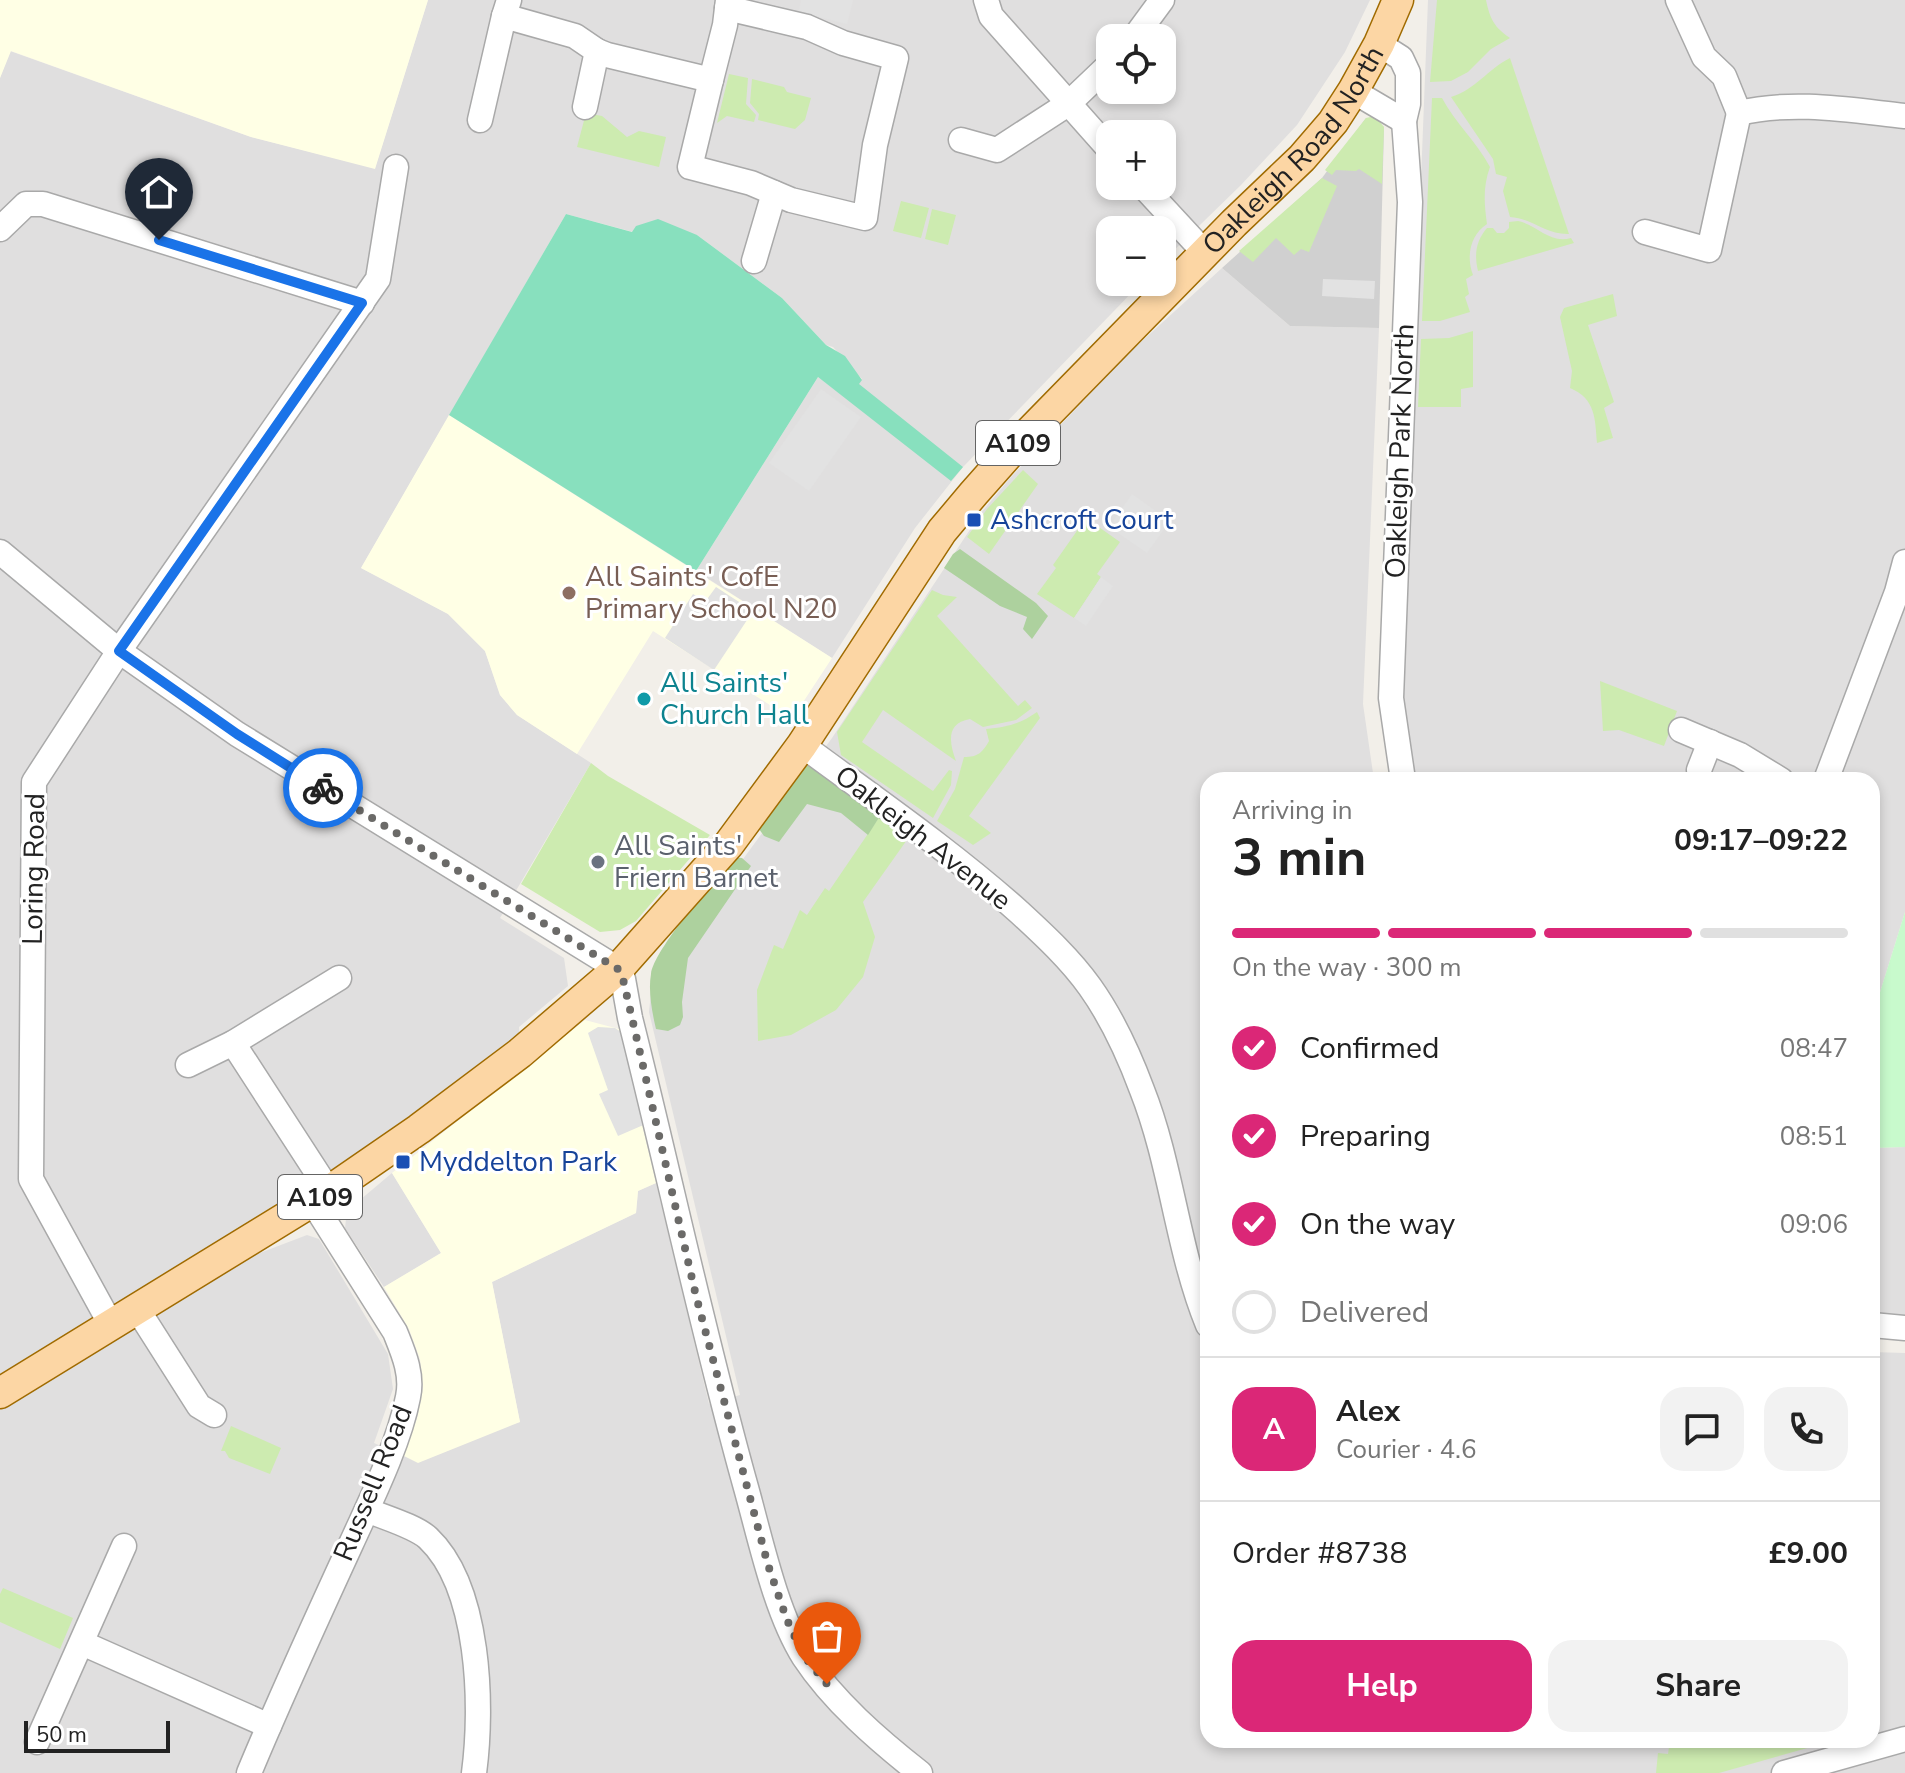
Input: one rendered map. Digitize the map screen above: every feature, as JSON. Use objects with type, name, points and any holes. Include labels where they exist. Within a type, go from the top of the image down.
[{"type":"main road","name":"Oakleigh Road North","points":[[0,1393],[320,1196],[419,1129],[520,1053],[618,969],[729,844],[802,745],[942,531],[1013,449],[1302,158],[1333,122],[1379,44],[1398,0]]},
{"type":"street","points":[[986,0],[991,16],[1096,135]]},
{"type":"street","points":[[1144,24],[1162,0]]},
{"type":"street","points":[[1645,232],[1709,250],[1739,113],[1724,76],[1704,57],[1678,0]]},
{"type":"street","points":[[727,4],[807,27],[843,43],[896,58],[875,145],[865,218],[791,200],[751,183],[690,167],[711,80],[727,4]]},
{"type":"street","points":[[480,120],[507,8],[575,36],[607,55],[711,80]]},
{"type":"street","name":"Oakleigh Park North","points":[[1379,44],[1401,58],[1408,73],[1406,112],[1410,202],[1391,698],[1402,772]]},
{"type":"street","points":[[585,107],[597,51]]},
{"type":"street","points":[[961,140],[997,150],[1068,104],[1096,77]]},
{"type":"street","points":[[1353,91],[1406,112]]},
{"type":"street","points":[[1739,113],[1766,106],[1798,105],[1905,116]]},
{"type":"street","name":"Loring Road","points":[[110,1323],[31,1179],[34,782],[119,651],[378,279],[396,167]]},
{"type":"street","points":[[754,261],[774,193]]},
{"type":"street","points":[[1156,200],[1205,253]]},
{"type":"street","points":[[0,229],[26,204],[43,204],[362,303]]},
{"type":"street","points":[[0,552],[119,651],[237,734],[618,969],[623,979],[727,1418],[764,1553],[787,1620],[804,1656],[827,1684],[889,1749],[920,1773]]},
{"type":"street","points":[[1829,772],[1897,592],[1905,562]]},
{"type":"street","points":[[1681,730],[1740,755],[1768,772]]},
{"type":"street","points":[[1699,770],[1710,742]]},
{"type":"street","name":"Oakleigh Avenue","points":[[802,745],[969,868],[1053,945],[1090,986],[1142,1089],[1166,1169],[1186,1262],[1200,1302]]},
{"type":"street","points":[[188,1065],[233,1043],[339,978]]},
{"type":"street","name":"Russell Road","points":[[233,1043],[395,1332],[409,1377],[409,1395],[367,1510],[249,1773]]},
{"type":"street","points":[[136,1307],[199,1406],[214,1415]]},
{"type":"street","points":[[1880,1326],[1905,1328]]},
{"type":"street","points":[[367,1510],[425,1536],[448,1561],[474,1649],[480,1711],[474,1773]]},
{"type":"street","points":[[37,1742],[124,1546]]},
{"type":"street","points":[[82,1643],[269,1726]]},
{"type":"street","points":[[1784,1773],[1865,1748]]},
{"type":"shaded area","points":[[0,0],[428,0],[375,169],[251,137],[11,51],[0,78]]},
{"type":"shaded area","points":[[428,0],[1370,0],[1345,52],[1297,125],[1176,248],[1176,216],[1096,216],[1096,296],[1128,296],[963,467],[915,528],[832,658],[696,571],[818,377],[846,398],[862,379],[782,298],[697,235],[633,232],[566,214],[361,568],[448,614],[485,651],[500,695],[517,715],[591,763],[500,918],[564,958],[568,986],[519,1027],[520,1053],[169,1288],[307,1235],[319,1239],[388,1354],[393,1389],[374,1443],[402,1455],[520,1422],[492,1282],[636,1213],[638,1191],[656,1183],[709,1404],[740,1395],[649,1012],[652,983],[832,738],[981,513],[1011,477],[1128,354],[1222,268],[1290,326],[1379,328],[1363,704],[1373,772],[1200,772],[1200,1748],[1880,1748],[1880,1352],[1905,1353],[1905,1773],[0,1773],[0,78],[10,51],[251,137],[375,168]]},
{"type":"shaded area","points":[[801,0],[853,0],[847,24],[799,12]]},
{"type":"shaded area","points":[[1428,0],[1905,0],[1905,912],[1880,992],[1880,772],[1411,772],[1401,693]]},
{"type":"shaded area","points":[[1366,118],[1384,127],[1379,328],[1290,326],[1222,268],[1322,178]]},
{"type":"shaded area","points":[[1323,279],[1375,281],[1374,299],[1322,296]]},
{"type":"shaded area","points":[[821,389],[861,417],[809,491],[769,463]]},
{"type":"shaded area","name":"All Saints' CofE Primary School N20","points":[[449,415],[832,658],[792,719],[653,631],[577,754],[517,715],[500,695],[485,651],[448,614],[361,568]]},
{"type":"shaded area","points":[[1132,494],[1170,521],[1147,553],[1109,527]]},
{"type":"shaded area","points":[[1101,577],[1113,586],[1086,626],[1074,618]]},
{"type":"shaded area","points":[[716,587],[753,611],[714,670],[665,638],[693,594],[705,602]]},
{"type":"shaded area","points":[[585,1020],[619,1029],[656,1183],[638,1191],[636,1213],[492,1282],[520,1422],[418,1463],[402,1455],[417,1419],[423,1388],[420,1359],[409,1329],[384,1287],[441,1253],[392,1173]]},
{"type":"shaded area","points":[[598,1027],[615,1028],[627,1036],[648,1123],[618,1136],[599,1094],[608,1090],[588,1033]]},
{"type":"shaded area","points":[[1905,1147],[1905,1317],[1880,1315],[1880,1148]]},
{"type":"shaded area","points":[[392,1173],[441,1253],[384,1287],[345,1228],[347,1211]]},
{"type":"green space","points":[[1437,0],[1486,0],[1494,22],[1510,38],[1491,49],[1468,72],[1451,81],[1430,82]]},
{"type":"green space","points":[[1510,58],[1569,234],[1553,232],[1510,217],[1503,191],[1507,177],[1496,174],[1493,159],[1451,97],[1467,90]]},
{"type":"green space","points":[[729,74],[748,78],[746,104],[756,115],[754,122],[727,116],[717,123]]},
{"type":"green space","points":[[752,79],[811,98],[805,120],[795,129],[758,120],[759,114],[750,103]]},
{"type":"green space","points":[[1432,98],[1442,98],[1490,167],[1485,195],[1487,224],[1473,240],[1470,254],[1473,275],[1466,279],[1469,294],[1465,297],[1470,312],[1440,321],[1422,321]]},
{"type":"green space","points":[[586,113],[602,116],[627,137],[639,131],[666,137],[659,167],[577,147]]},
{"type":"green space","points":[[1375,116],[1384,127],[1382,184],[1359,169],[1336,170],[1332,175],[1325,170],[1366,118]]},
{"type":"green space","points":[[1322,178],[1337,186],[1309,252],[1301,249],[1294,255],[1276,238],[1253,262],[1239,251]]},
{"type":"green space","points":[[901,201],[929,208],[921,238],[893,231]]},
{"type":"green space","points":[[932,209],[956,215],[948,245],[925,239]]},
{"type":"green space","points":[[566,214],[632,232],[636,226],[658,219],[697,235],[782,298],[826,345],[845,356],[862,380],[859,384],[963,467],[951,481],[818,377],[696,571],[449,415]]},
{"type":"green space","points":[[1518,221],[1556,238],[1571,238],[1574,243],[1478,271],[1477,248],[1487,228],[1504,233],[1509,228],[1509,222]]},
{"type":"green space","points":[[1613,294],[1617,316],[1588,325],[1614,402],[1604,408],[1613,438],[1597,443],[1589,404],[1570,388],[1572,371],[1560,317],[1564,308]]},
{"type":"green space","points":[[1473,331],[1473,387],[1461,389],[1461,407],[1418,407],[1421,339],[1449,338]]},
{"type":"green space","points":[[1023,470],[1038,484],[989,554],[967,537],[987,509]]},
{"type":"green space","points":[[1086,518],[1120,542],[1097,574],[1101,577],[1074,618],[1037,594]]},
{"type":"green space","points":[[960,549],[1036,603],[1048,616],[1032,639],[1023,629],[1027,617],[1000,606],[944,568]]},
{"type":"green space","points":[[932,590],[957,597],[937,616],[1018,706],[1025,700],[1032,708],[1016,720],[983,727],[970,719],[962,721],[951,734],[956,761],[883,710],[862,742],[933,791],[949,770],[952,771],[951,785],[933,818],[841,755],[837,732]]},
{"type":"green space","points":[[1600,681],[1677,711],[1664,746],[1619,730],[1603,731]]},
{"type":"green space","points":[[1037,712],[1040,718],[969,816],[991,833],[973,845],[937,821],[955,789],[964,757],[979,754],[989,741],[986,729],[1013,724]]},
{"type":"green space","points":[[591,763],[710,835],[636,921],[620,930],[600,932],[521,884]]},
{"type":"green space","points":[[809,763],[880,816],[868,835],[841,813],[807,804],[779,842],[764,836],[759,829],[802,765]]},
{"type":"green space","points":[[880,816],[909,837],[863,902],[875,937],[863,977],[836,1010],[791,1035],[758,1041],[757,990],[774,945],[783,949],[800,910],[807,915],[825,888],[829,891]]},
{"type":"green space","points":[[733,857],[742,858],[751,866],[688,958],[680,1025],[668,1031],[656,1029],[650,987],[655,963],[674,932]]},
{"type":"green space","points":[[1905,912],[1905,1147],[1880,1148],[1880,992]]},
{"type":"green space","points":[[231,1426],[281,1448],[270,1474],[229,1458],[225,1451],[221,1451]]},
{"type":"green space","points":[[3,1588],[73,1618],[60,1649],[0,1622],[0,1594]]},
{"type":"green space","points":[[1669,1748],[1807,1748],[1719,1773],[1656,1773],[1658,1753],[1668,1754]]},
{"type":"way so far","points":[[323,788],[618,969],[623,979],[703,1326],[768,1565],[787,1620],[804,1656],[827,1684]]},
{"type":"place","name":"Ashcroft Court","points":[[974,520]]},
{"type":"place","name":"All Saints' CofE Primary School N20","points":[[569,593]]},
{"type":"place","name":"All Saints' Church Hall","points":[[644,699]]},
{"type":"place","name":"All Saints' Friern Barnet","points":[[598,862]]},
{"type":"place","name":"Myddelton Park","points":[[403,1162]]},
{"type":"route","points":[[159,240],[362,303],[119,651],[237,734],[323,788]]}]
